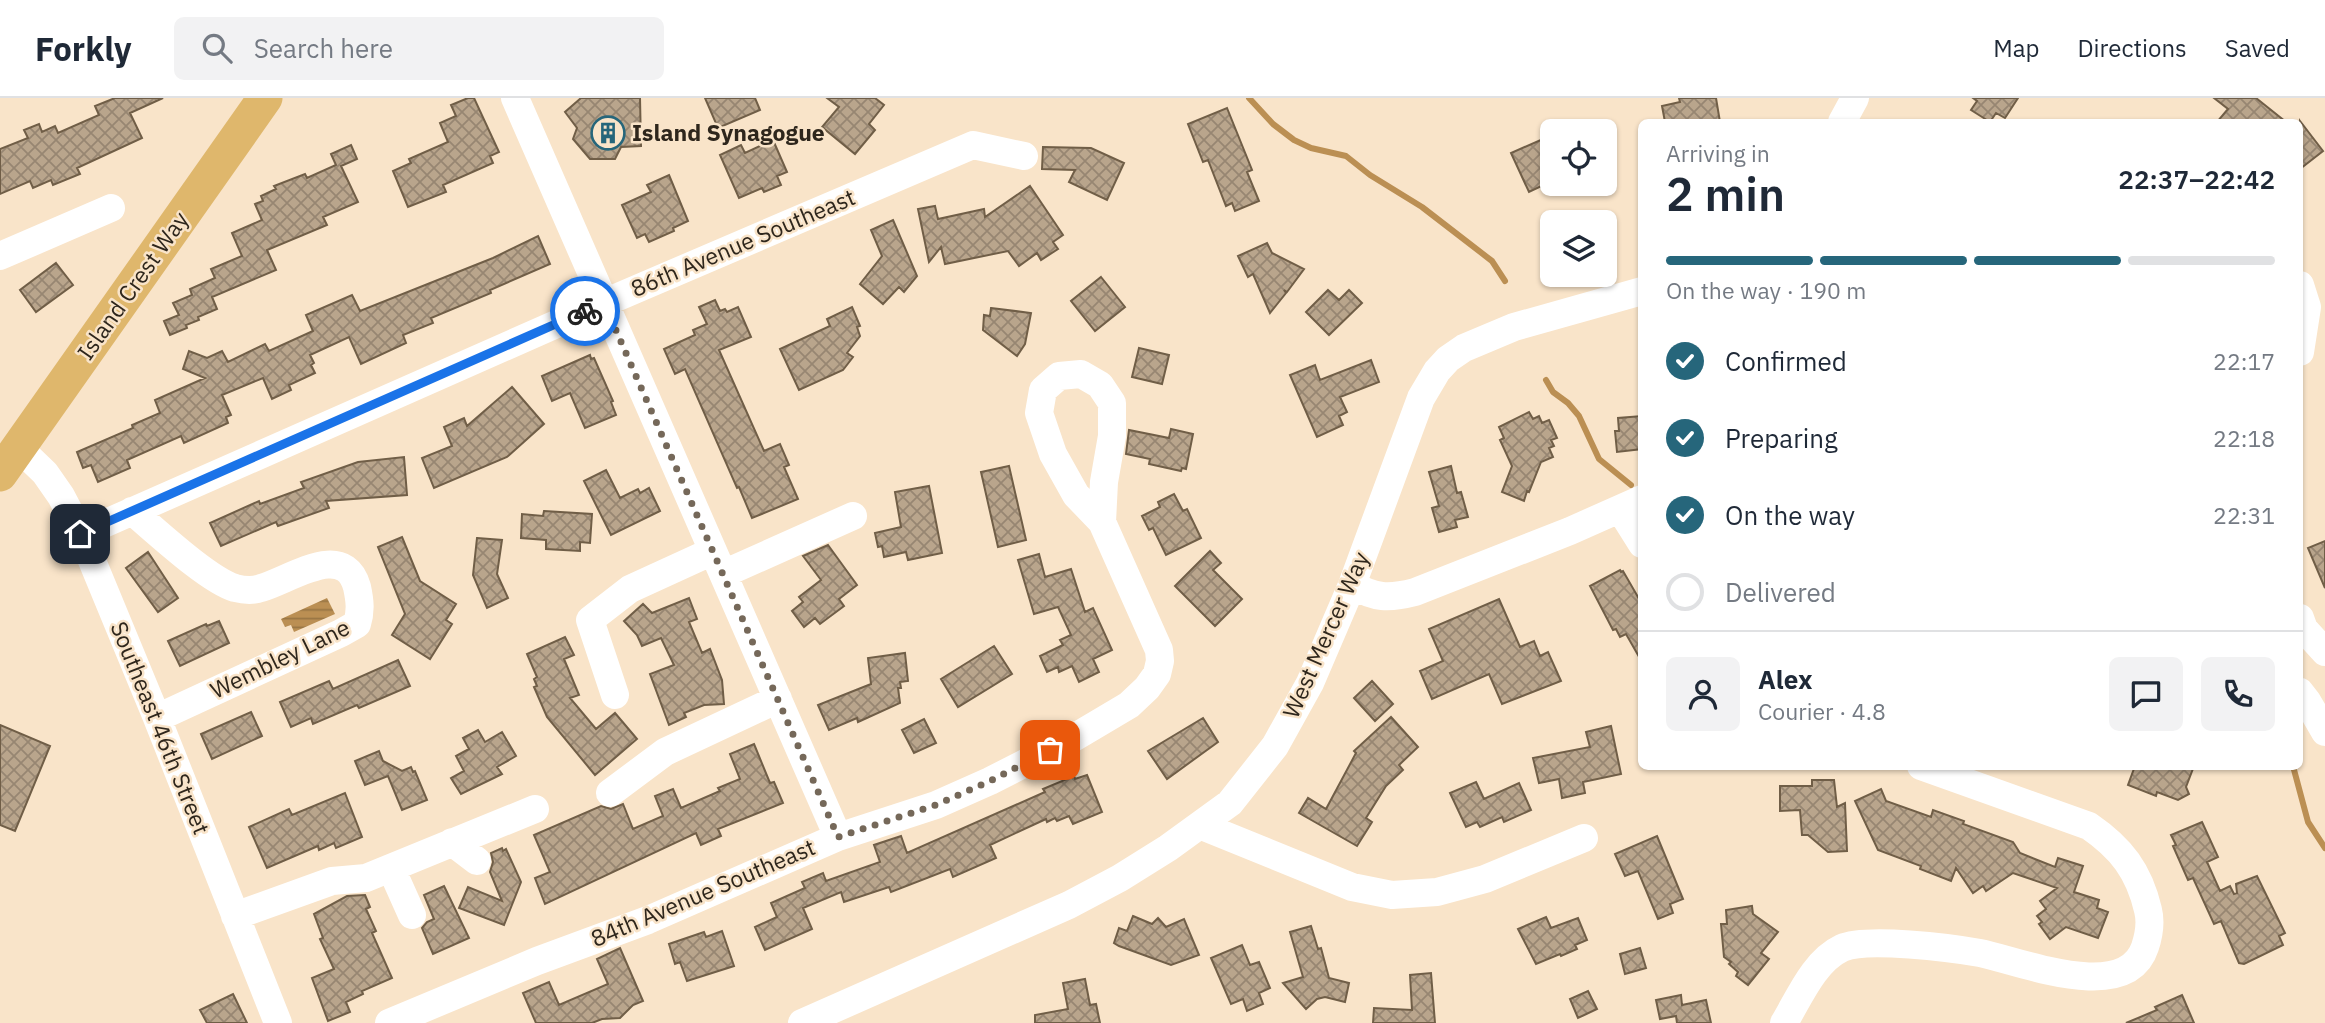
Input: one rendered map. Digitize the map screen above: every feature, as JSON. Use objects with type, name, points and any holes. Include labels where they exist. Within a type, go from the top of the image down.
[{"type":"main road","name":"Island Crest Way","points":[[9,461],[265,98]]},
{"type":"street","points":[[515,98],[838,837]]},
{"type":"street","points":[[1844,119],[1855,98]]},
{"type":"street","name":"86th Avenue Southeast","points":[[80,534],[604,303],[973,145],[1024,156]]},
{"type":"street","points":[[0,257],[111,208]]},
{"type":"street","name":"West Mercer Way","points":[[802,1023],[1069,905],[1120,878],[1202,825],[1230,803],[1275,747],[1310,683],[1352,585],[1428,383],[1448,359],[1464,348],[1514,327],[1638,292]]},
{"type":"street","points":[[2303,293],[2308,307],[2303,335]]},
{"type":"street","points":[[1081,374],[1100,384],[1112,403],[1112,436],[1104,482],[1102,522],[1076,495],[1053,454],[1040,413],[1043,390],[1059,376],[1081,374]]},
{"type":"street","name":"Southeast 46th Street","points":[[9,461],[45,473],[61,496],[80,534],[157,718],[278,1023]]},
{"type":"street","points":[[1352,585],[1368,594],[1382,597],[1415,592],[1631,504],[1638,529]]},
{"type":"street","name":"Wembley Lane","points":[[132,511],[215,578],[232,587],[259,589],[323,564],[336,565],[349,570],[360,600],[357,624],[157,718]]},
{"type":"street","points":[[615,695],[590,620],[630,589],[853,516]]},
{"type":"street","name":"84th Avenue Southeast","points":[[389,1023],[537,961],[648,919],[838,837],[936,805],[1001,776],[1129,705],[1157,674],[1159,650],[1102,522]]},
{"type":"street","points":[[2303,626],[2325,652]]},
{"type":"street","points":[[2303,696],[2325,732]]},
{"type":"street","points":[[610,793],[665,752],[778,699]]},
{"type":"street","points":[[1784,1023],[1821,965],[1843,948],[1857,944],[1883,943],[1979,953],[2059,973],[2088,976],[2107,976],[2122,972],[2142,956],[2150,919],[2146,900],[2138,878],[2124,856],[2110,841],[2089,826],[1932,770]]},
{"type":"street","points":[[235,916],[332,881],[366,878],[535,809]]},
{"type":"street","points":[[1202,825],[1352,887],[1392,895],[1437,892],[1485,879],[1584,838]]},
{"type":"street","points":[[452,842],[477,862]]},
{"type":"street","points":[[391,868],[412,915]]},
{"type":"shaded area","points":[[327,598],[335,614],[294,632],[291,625],[285,627],[281,619]]},
{"type":"building","points":[[115,98],[163,98],[130,113],[142,138],[77,168],[80,174],[53,185],[51,180],[33,188],[30,181],[0,194],[0,149],[28,138],[24,130],[39,124],[42,132],[55,126],[58,133],[99,115],[95,106]]},
{"type":"building","points":[[474,98],[499,152],[490,156],[493,163],[443,185],[446,192],[408,207],[393,171],[411,163],[409,159],[448,142],[440,123],[456,116],[451,105]]},
{"type":"building","name":"Island Synagogue","points":[[581,98],[640,98],[641,146],[621,147],[615,159],[590,159],[573,139],[577,128],[565,112]]},
{"type":"building","points":[[705,98],[755,98],[760,110],[718,128]]},
{"type":"building","points":[[827,98],[875,98],[884,105],[869,124],[875,130],[855,154],[822,127],[839,107]]},
{"type":"building","points":[[1679,98],[1716,98],[1720,119],[1664,119],[1662,106],[1680,102]]},
{"type":"building","points":[[1973,98],[2018,98],[2005,118],[1996,113],[1992,119],[1985,119],[1971,110],[1977,101]]},
{"type":"building","points":[[2214,98],[2256,98],[2282,119],[2220,119],[2228,109]]},
{"type":"building","points":[[1227,108],[1252,170],[1247,172],[1259,201],[1235,211],[1232,203],[1226,206],[1208,160],[1203,162],[1188,124]]},
{"type":"building","points":[[2303,125],[2323,151],[2303,167]]},
{"type":"building","points":[[773,140],[787,172],[777,176],[781,185],[764,192],[762,188],[739,198],[720,155],[741,145],[745,153]]},
{"type":"building","points":[[1540,140],[1540,187],[1529,192],[1511,153]]},
{"type":"building","points":[[351,145],[357,159],[341,166],[358,202],[323,217],[327,225],[267,250],[276,270],[212,297],[217,309],[198,317],[199,320],[186,325],[187,328],[170,335],[164,321],[179,315],[173,303],[192,295],[190,289],[215,278],[211,269],[242,256],[232,233],[262,220],[255,204],[263,201],[261,196],[276,189],[274,186],[305,174],[307,178],[336,165],[331,154]]},
{"type":"building","points":[[1043,147],[1091,148],[1124,163],[1107,200],[1069,182],[1075,170],[1042,169]]},
{"type":"building","points":[[669,175],[688,221],[673,228],[674,231],[649,242],[645,234],[637,238],[622,205],[651,192],[647,185]]},
{"type":"building","points":[[1030,186],[1063,235],[1053,242],[1058,249],[1041,260],[1037,253],[1019,266],[1008,251],[945,264],[941,247],[929,262],[918,209],[935,206],[938,219],[984,209],[985,217]]},
{"type":"building","points":[[893,220],[917,276],[904,292],[899,287],[883,304],[860,284],[882,256],[871,230]]},
{"type":"building","points":[[538,236],[550,264],[431,318],[433,323],[403,335],[406,343],[361,364],[349,337],[310,355],[315,373],[289,385],[291,390],[272,399],[263,378],[222,395],[231,415],[226,417],[228,423],[184,443],[181,436],[127,460],[130,468],[98,482],[91,465],[83,468],[77,452],[160,413],[155,400],[205,378],[183,369],[189,351],[207,358],[222,351],[228,362],[265,344],[269,351],[313,331],[306,315],[352,295],[360,311],[493,258]]},
{"type":"building","points":[[1267,243],[1272,253],[1304,269],[1287,292],[1284,290],[1286,293],[1270,313],[1253,274],[1248,277],[1238,256]]},
{"type":"building","points":[[56,263],[73,285],[36,312],[20,290]]},
{"type":"building","points":[[1101,277],[1125,307],[1095,331],[1071,301]]},
{"type":"building","points":[[1328,290],[1339,300],[1349,290],[1362,303],[1329,335],[1306,312]]},
{"type":"building","points":[[715,300],[720,311],[725,309],[727,312],[738,307],[751,337],[719,350],[764,451],[780,444],[789,465],[784,467],[798,499],[752,518],[685,369],[675,374],[664,349],[695,335],[693,330],[707,324],[699,307]]},
{"type":"building","points":[[852,307],[860,326],[857,327],[860,336],[847,353],[853,357],[843,370],[799,390],[780,349],[830,326],[827,319]]},
{"type":"building","points":[[991,308],[1031,313],[1025,344],[1017,356],[983,330],[984,315],[990,316]]},
{"type":"building","points":[[1139,348],[1169,355],[1162,384],[1132,377]]},
{"type":"building","points":[[590,355],[591,359],[594,358],[613,401],[611,402],[616,415],[585,428],[570,393],[552,401],[542,376]]},
{"type":"building","points":[[1371,360],[1379,382],[1340,397],[1347,412],[1339,416],[1343,425],[1317,437],[1290,375],[1315,365],[1320,380]]},
{"type":"building","points":[[512,387],[544,424],[507,457],[434,488],[422,458],[452,446],[444,427],[464,418],[467,426]]},
{"type":"building","points":[[1529,412],[1533,419],[1539,416],[1542,423],[1549,420],[1557,438],[1551,440],[1554,446],[1549,448],[1553,457],[1541,462],[1524,501],[1502,492],[1512,466],[1500,440],[1504,438],[1499,427]]},
{"type":"building","points":[[1638,416],[1638,449],[1617,452],[1615,431],[1619,431],[1618,418]]},
{"type":"building","points":[[1171,429],[1193,434],[1186,469],[1182,468],[1181,471],[1149,464],[1150,459],[1126,454],[1129,430],[1169,438]]},
{"type":"building","points":[[404,457],[407,495],[326,501],[329,508],[278,526],[276,522],[221,546],[210,523],[259,501],[260,504],[304,488],[301,482],[358,462]]},
{"type":"building","points":[[1009,466],[1026,540],[998,547],[981,472]]},
{"type":"building","points":[[1451,466],[1457,493],[1461,492],[1468,517],[1455,520],[1457,527],[1439,532],[1432,508],[1439,506],[1429,472]]},
{"type":"building","points":[[606,470],[620,498],[638,489],[640,493],[649,488],[660,511],[611,535],[584,481]]},
{"type":"building","points":[[929,486],[942,553],[908,560],[906,552],[884,557],[882,546],[878,547],[875,533],[901,527],[895,492]]},
{"type":"building","points":[[1174,494],[1183,511],[1187,509],[1201,538],[1166,555],[1153,528],[1149,530],[1142,516],[1160,507],[1158,502]]},
{"type":"building","points":[[544,511],[592,514],[590,543],[580,542],[580,551],[546,549],[546,540],[521,538],[522,514],[543,516]]},
{"type":"building","points":[[402,537],[420,581],[456,604],[446,620],[452,624],[430,659],[392,635],[405,614],[378,547]]},
{"type":"building","points":[[477,538],[502,540],[497,574],[508,598],[487,608],[473,575]]},
{"type":"building","points":[[2325,541],[2325,588],[2308,548]]},
{"type":"building","points":[[828,545],[857,585],[839,599],[844,606],[820,624],[815,618],[804,627],[792,611],[803,602],[799,597],[821,580],[803,556]]},
{"type":"building","points":[[1210,551],[1221,563],[1213,570],[1242,599],[1215,626],[1175,586]]},
{"type":"building","points":[[148,552],[178,598],[158,612],[126,568]]},
{"type":"building","points":[[1039,554],[1045,577],[1071,569],[1085,612],[1093,608],[1112,650],[1093,659],[1099,672],[1079,682],[1072,666],[1059,672],[1058,667],[1047,672],[1040,656],[1063,645],[1060,640],[1071,635],[1058,607],[1034,614],[1018,560]]},
{"type":"building","points":[[1620,570],[1623,571],[1638,597],[1638,655],[1626,634],[1620,637],[1616,629],[1613,630],[1590,586]]},
{"type":"building","points":[[689,598],[697,619],[689,622],[702,653],[710,649],[722,680],[724,704],[704,705],[684,713],[686,717],[669,725],[650,674],[674,665],[661,638],[642,646],[637,635],[624,621],[643,604],[652,613]]},
{"type":"building","points":[[1499,599],[1520,647],[1534,641],[1540,656],[1548,652],[1561,681],[1502,704],[1489,674],[1432,699],[1420,671],[1443,661],[1429,629]]},
{"type":"building","points":[[219,621],[229,643],[180,666],[168,641]]},
{"type":"building","points":[[565,637],[574,655],[564,659],[579,695],[570,698],[596,729],[615,713],[637,739],[595,775],[547,717],[534,687],[537,686],[534,679],[537,677],[527,654]]},
{"type":"building","points":[[994,646],[1012,674],[958,707],[941,679]]},
{"type":"building","points":[[905,653],[908,681],[900,682],[900,703],[858,722],[857,718],[829,730],[818,705],[871,684],[868,658]]},
{"type":"building","points":[[398,660],[410,686],[313,724],[311,718],[291,727],[280,702],[329,681],[333,689]]},
{"type":"building","points":[[1372,681],[1393,704],[1375,721],[1354,698]]},
{"type":"building","points":[[251,712],[262,736],[212,759],[201,734]]},
{"type":"building","points":[[1391,717],[1418,747],[1399,765],[1403,770],[1386,786],[1366,818],[1372,822],[1357,846],[1299,813],[1308,798],[1326,809],[1356,753],[1354,751]]},
{"type":"building","points":[[1203,718],[1218,742],[1167,779],[1148,751]]},
{"type":"building","points":[[924,719],[936,743],[914,753],[902,730]]},
{"type":"building","points":[[0,725],[50,746],[15,831],[0,825]]},
{"type":"building","points":[[1611,726],[1621,774],[1583,782],[1585,793],[1562,798],[1559,779],[1539,783],[1533,758],[1590,747],[1586,732]]},
{"type":"building","points":[[478,730],[485,742],[502,732],[516,756],[497,767],[502,774],[461,794],[451,778],[464,771],[456,756],[469,749],[463,738]]},
{"type":"building","points":[[754,744],[770,783],[774,782],[783,803],[718,829],[721,836],[701,845],[696,833],[545,904],[535,878],[550,872],[534,835],[601,806],[611,809],[623,804],[633,829],[663,816],[655,796],[673,789],[681,808],[740,779],[730,754]]},
{"type":"building","points":[[379,751],[383,761],[402,771],[411,767],[413,772],[415,771],[427,800],[402,810],[388,776],[365,785],[355,761]]},
{"type":"building","points":[[2134,770],[2192,770],[2186,787],[2189,794],[2178,800],[2157,792],[2156,796],[2128,785]]},
{"type":"building","points":[[1087,775],[1102,812],[1073,824],[1069,816],[1057,821],[1055,818],[1047,822],[1046,819],[990,845],[996,858],[953,877],[950,869],[891,892],[889,887],[844,902],[841,892],[803,908],[812,929],[765,950],[755,927],[777,917],[771,903],[805,888],[802,882],[823,873],[826,881],[880,862],[874,845],[901,836],[907,853],[1045,792],[1043,789],[1074,776],[1075,779]]},
{"type":"building","points":[[1812,780],[1834,780],[1837,807],[1845,803],[1847,851],[1828,852],[1808,835],[1802,835],[1800,810],[1780,811],[1780,786],[1812,786]]},
{"type":"building","points":[[1476,782],[1484,799],[1519,783],[1531,810],[1504,822],[1502,817],[1480,827],[1477,822],[1466,827],[1450,793]]},
{"type":"building","points":[[1881,789],[1886,801],[1931,817],[1933,810],[1964,821],[1963,824],[2013,842],[2020,853],[2055,867],[2058,858],[2083,866],[2074,892],[2099,900],[2097,908],[2108,912],[2098,938],[2066,927],[2050,939],[2039,924],[2042,922],[2037,916],[2046,909],[2040,901],[2057,888],[2013,873],[1986,891],[1983,886],[1973,893],[1956,868],[1951,881],[1878,850],[1855,801]]},
{"type":"building","points":[[345,793],[362,837],[336,848],[334,843],[319,850],[318,846],[267,868],[249,827],[289,809],[292,815]]},
{"type":"building","points":[[2202,822],[2218,857],[2207,862],[2220,891],[2230,886],[2234,894],[2237,893],[2236,884],[2257,876],[2285,933],[2279,936],[2283,945],[2244,964],[2239,963],[2221,921],[2214,924],[2193,878],[2188,880],[2173,846],[2176,845],[2171,835]]},
{"type":"building","points":[[1657,836],[1683,899],[1670,904],[1673,913],[1658,919],[1638,871],[1625,876],[1615,854]]},
{"type":"building","points":[[502,848],[503,851],[506,849],[521,882],[504,925],[459,908],[468,887],[502,901],[490,872],[493,862],[491,853]]},
{"type":"building","points":[[444,886],[469,938],[433,954],[422,928],[434,919],[424,895]]},
{"type":"building","points":[[365,895],[370,907],[366,909],[376,931],[372,933],[392,978],[362,991],[363,994],[346,1002],[350,1012],[328,1021],[312,978],[334,969],[320,939],[323,938],[314,914],[347,896]]},
{"type":"building","points":[[1752,906],[1753,914],[1778,932],[1761,953],[1769,959],[1748,985],[1736,976],[1738,972],[1724,957],[1721,924],[1727,924],[1726,910]]},
{"type":"building","points":[[1133,916],[1152,924],[1158,918],[1166,927],[1184,919],[1199,955],[1171,965],[1114,943],[1119,928],[1127,931]]},
{"type":"building","points":[[1546,917],[1551,928],[1578,918],[1587,940],[1575,945],[1577,949],[1536,964],[1518,929]]},
{"type":"building","points":[[1311,926],[1318,949],[1321,948],[1329,978],[1349,983],[1345,1002],[1325,997],[1317,999],[1306,1009],[1283,983],[1303,977],[1290,932]]},
{"type":"building","points":[[722,931],[734,966],[687,981],[680,962],[675,964],[669,944],[704,932],[706,937]]},
{"type":"building","points":[[1242,945],[1250,965],[1259,962],[1270,988],[1259,993],[1263,1004],[1247,1011],[1243,999],[1231,1004],[1211,958]]},
{"type":"building","points":[[620,948],[643,1001],[633,1005],[620,1018],[602,1019],[592,1023],[536,1023],[523,993],[549,982],[559,1005],[608,984],[597,959]]},
{"type":"building","points":[[1640,948],[1646,968],[1625,974],[1620,954]]},
{"type":"building","points":[[1431,973],[1435,1023],[1373,1023],[1374,1008],[1412,1010],[1410,975]]},
{"type":"building","points":[[1085,979],[1090,1005],[1096,1004],[1100,1023],[1035,1023],[1035,1015],[1068,1009],[1063,983]]},
{"type":"building","points":[[1588,991],[1597,1009],[1578,1018],[1570,999]]},
{"type":"building","points":[[233,994],[247,1023],[207,1023],[200,1010]]},
{"type":"building","points":[[1681,995],[1682,1005],[1706,1000],[1711,1023],[1677,1023],[1676,1016],[1660,1019],[1656,1000]]},
{"type":"building","points":[[2182,995],[2194,1023],[2126,1023],[2157,1010],[2155,1007]]},
{"type":"waterway","points":[[1249,98],[1273,124],[1294,140],[1311,148],[1346,156],[1370,175],[1422,207],[1492,261],[1505,281]]},
{"type":"waterway","points":[[1546,380],[1553,392],[1579,416],[1599,459],[1631,485]]},
{"type":"waterway","points":[[2294,770],[2308,822],[2325,848]]},
{"type":"way so far","points":[[585,311],[604,303],[838,837],[936,805],[1050,750]]},
{"type":"place","name":"Island Synagogue","points":[[608,133]]},
{"type":"route","points":[[80,534],[585,311]]}]
